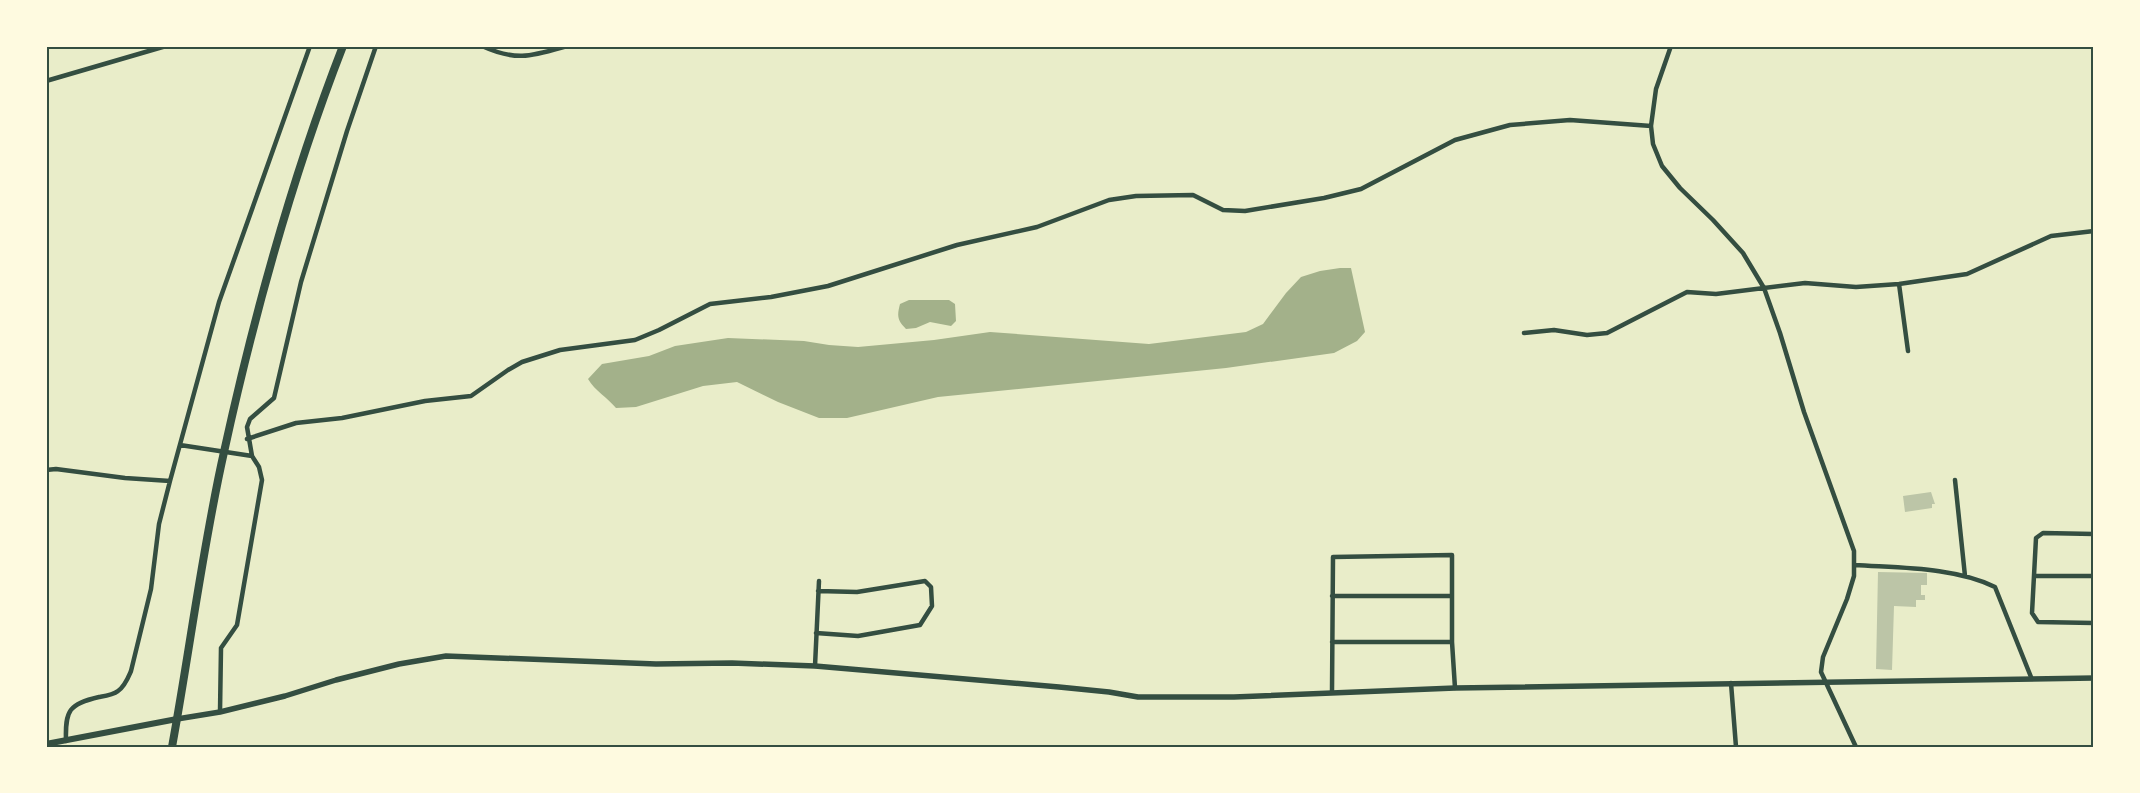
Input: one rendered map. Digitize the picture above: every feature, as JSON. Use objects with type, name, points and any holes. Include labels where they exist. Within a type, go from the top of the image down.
[{"type":"highway","points":[[172,747],[201,571],[224,452],[256,318],[293,190],[343,46]]},
{"type":"main road","points":[[46,744],[177,719]]},
{"type":"street","points":[[46,81],[166,46]]},
{"type":"street","points":[[66,741],[66,724],[69,712],[76,704],[118,692],[126,683],[131,671],[151,589],[159,524],[219,302],[310,46]]},
{"type":"street","points":[[220,712],[221,648],[237,625],[262,480],[247,439],[247,427],[250,419],[274,398],[301,282],[346,131],[376,46]]},
{"type":"street","points":[[482,46],[501,54],[516,57],[534,56],[567,46]]},
{"type":"street","points":[[1671,46],[1656,89],[1651,126],[1653,144],[1662,166],[1680,188],[1743,253],[1764,288],[1780,332],[1804,412],[1854,551],[1855,565],[1847,599],[1823,657],[1821,672],[1856,747]]},
{"type":"street","points":[[247,439],[296,423],[342,418],[425,401],[471,396],[522,362],[550,353],[636,340],[710,304],[771,297],[834,284],[957,244],[1037,227],[1109,200],[1136,196],[1193,195],[1223,210],[1245,211],[1324,198],[1361,188],[1455,140],[1510,125],[1570,120],[1651,126]]},
{"type":"street","points":[[1524,333],[1554,330],[1587,335],[1607,333],[1687,292],[1716,294],[1806,283],[1856,287],[1899,284],[1967,274],[2051,236],[2094,231]]},
{"type":"street","points":[[1899,284],[1908,351]]},
{"type":"street","points":[[180,444],[252,456]]},
{"type":"street","points":[[46,470],[124,478],[170,480]]},
{"type":"street","points":[[1955,480],[1965,576]]},
{"type":"street","points":[[2094,534],[2043,533],[2036,538],[2032,613],[2038,622],[2094,623]]},
{"type":"street","points":[[1332,692],[1333,557],[1452,555],[1452,642],[1455,688]]},
{"type":"street","points":[[1855,565],[1922,569],[1965,576],[1984,581],[1995,587],[2031,677]]},
{"type":"street","points":[[2034,576],[2094,576]]},
{"type":"street","points":[[815,666],[819,581]]},
{"type":"street","points":[[816,633],[858,636],[920,625],[932,606],[931,586],[925,581],[857,592],[818,591]]},
{"type":"street","points":[[1332,596],[1452,596]]},
{"type":"street","points":[[1332,642],[1452,642]]},
{"type":"street","points":[[177,719],[220,712],[400,664],[446,656],[656,664],[732,663],[815,666],[1076,689],[1138,697],[1234,696],[1455,688],[2031,677],[2094,678]]},
{"type":"street","points":[[1731,683],[1736,747]]},
{"type":"shaded area","points":[[1351,268],[1365,332],[1357,341],[1334,353],[1226,368],[938,397],[847,418],[819,418],[778,402],[737,382],[703,386],[636,407],[616,408],[588,379],[602,364],[649,356],[675,346],[728,338],[804,341],[858,347],[934,340],[990,332],[1149,344],[1246,332],[1263,324],[1286,293],[1301,277],[1320,271]]},
{"type":"shaded area","points":[[909,300],[949,300],[955,304],[956,321],[951,326],[930,322],[916,328],[906,329],[899,320],[898,312],[900,304]]},
{"type":"building","points":[[1931,492],[1935,504],[1932,504],[1932,508],[1905,512],[1903,496]]},
{"type":"building","points":[[1878,572],[1927,573],[1927,585],[1921,585],[1921,595],[1925,595],[1925,600],[1916,600],[1916,607],[1894,606],[1892,670],[1876,669]]}]
